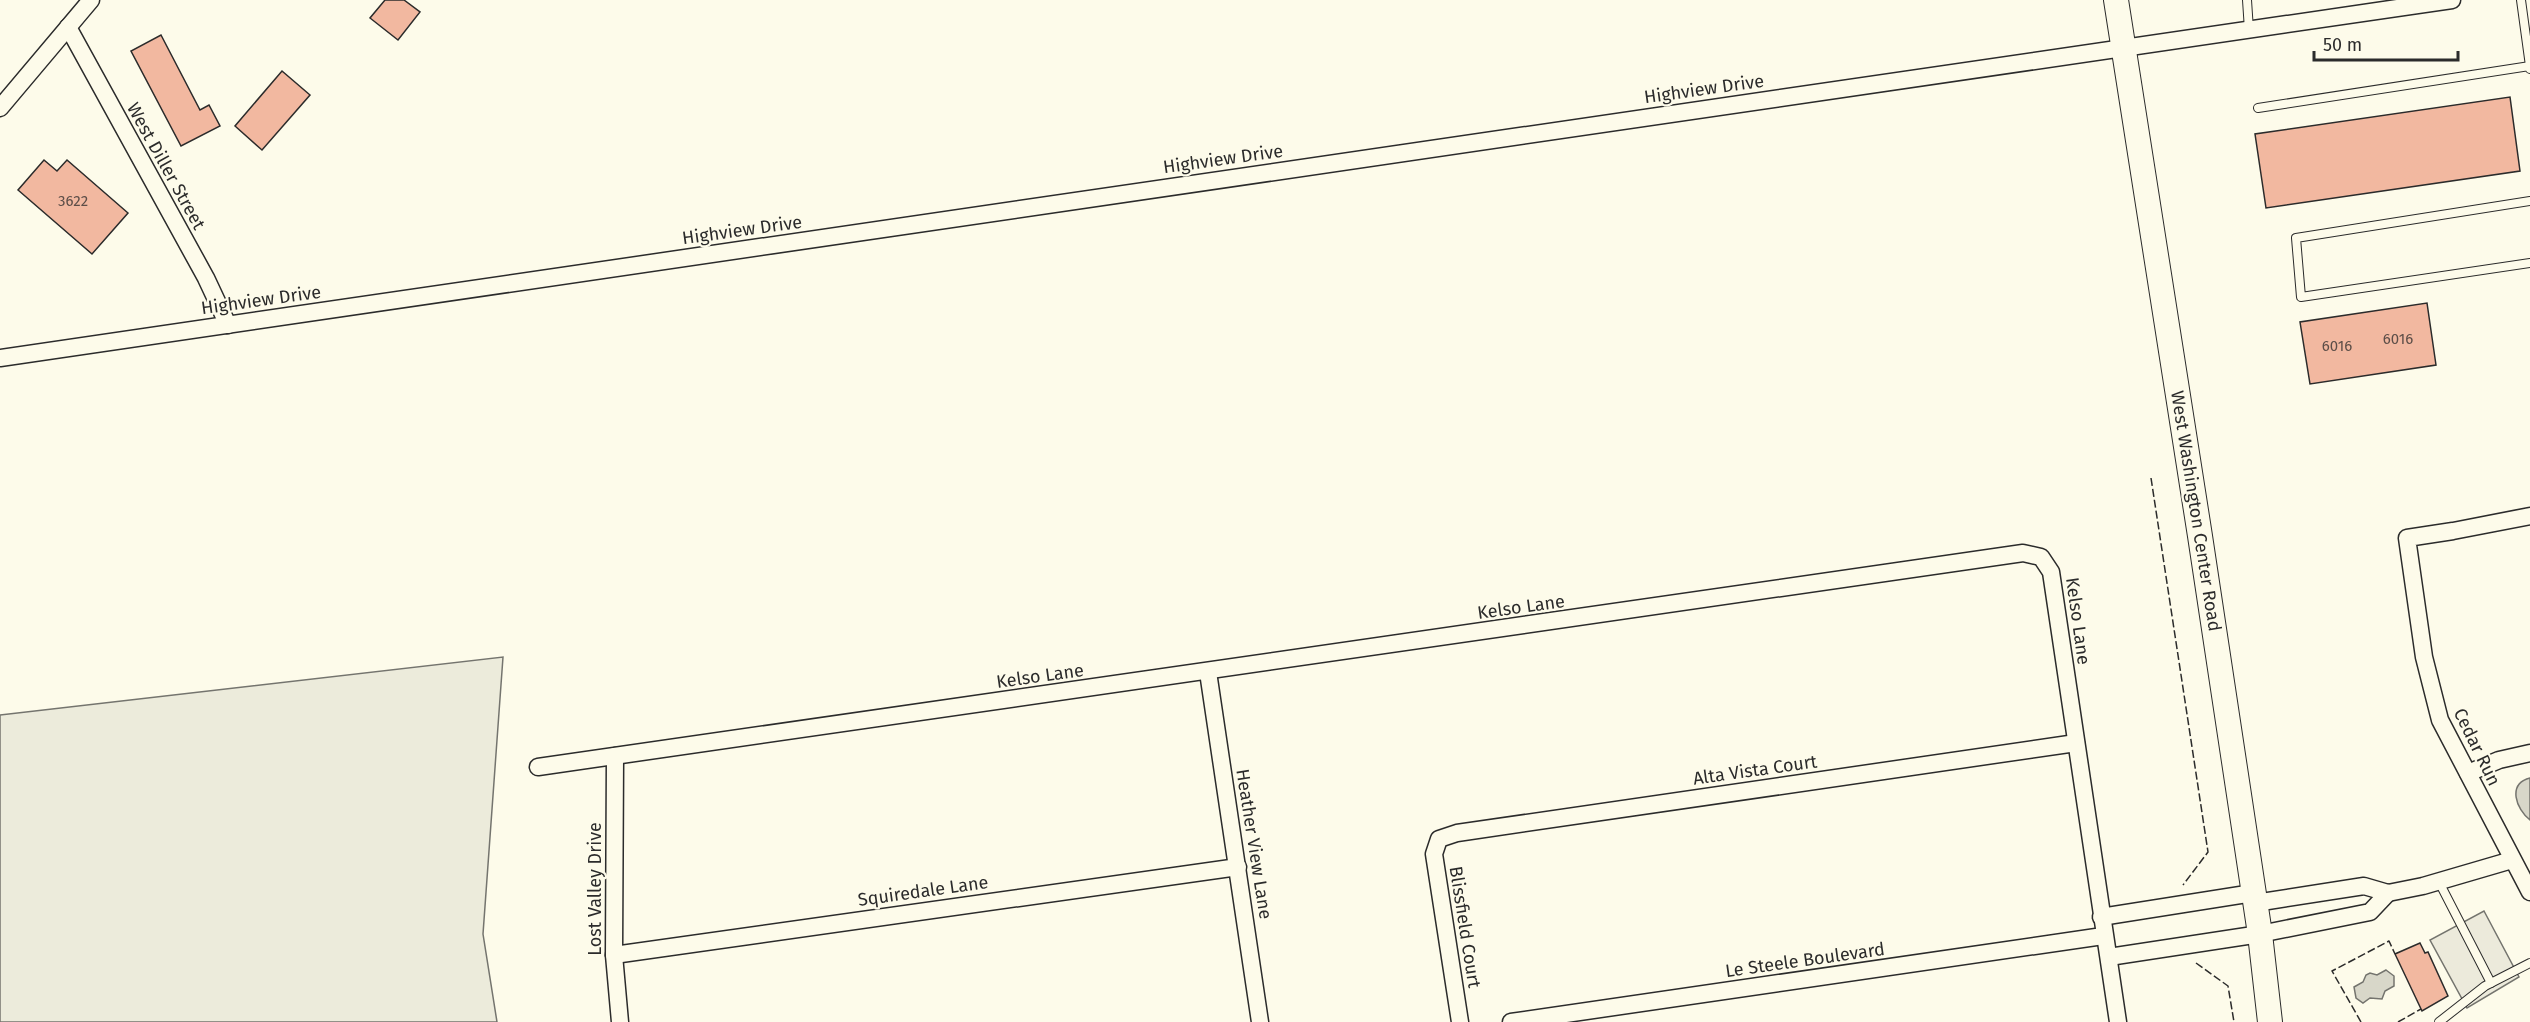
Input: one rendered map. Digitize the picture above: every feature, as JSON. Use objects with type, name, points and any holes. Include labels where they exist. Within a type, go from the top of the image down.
[{"type":"main road","name":"West Washington Center Road","points":[[2116,0],[2260,934],[2270,1022]]},
{"type":"street","points":[[0,108],[91,0]]},
{"type":"street","name":"Highview Drive","points":[[0,358],[2123,49],[2249,30],[2379,5],[2452,0]]},
{"type":"street","name":"West Diller Street","points":[[68,27],[206,278],[228,325]]},
{"type":"street","name":"Cedar Run","points":[[2530,516],[2407,538],[2424,657],[2440,720],[2530,892]]},
{"type":"street","name":"Kelso Lane","points":[[538,767],[2023,553],[2041,557],[2051,572],[2103,936],[2109,957],[2118,1022]]},
{"type":"street","name":"Heather View Lane","points":[[1208,672],[1260,1022]]},
{"type":"street","name":"Alta Vista Court","points":[[1439,839],[1457,833],[2076,743]]},
{"type":"street","points":[[2468,773],[2499,760],[2530,753]]},
{"type":"street","name":"Lost Valley Drive","points":[[615,756],[614,955],[620,1022]]},
{"type":"street","name":"Blissfield Court","points":[[1439,839],[1434,854],[1460,1022]]},
{"type":"street","points":[[2101,917],[2364,886],[2388,893],[2439,882],[2512,860]]},
{"type":"street","name":"Squiredale Lane","points":[[614,955],[1238,867]]},
{"type":"street","points":[[2109,957],[2260,934],[2370,912],[2388,893]]},
{"type":"street","name":"Le Steele Boulevard","points":[[1511,1022],[2103,936]]},
{"type":"lane","points":[[2247,0],[2249,30]]},
{"type":"lane","points":[[2258,108],[2530,67],[2521,0]]},
{"type":"lane","points":[[2530,201],[2296,238],[2301,297],[2530,263]]},
{"type":"lane","points":[[2439,882],[2491,983]]},
{"type":"lane","points":[[2439,1022],[2491,983],[2530,963]]},
{"type":"shaded area","points":[[503,657],[483,934],[497,1022],[0,1022],[0,715]]},
{"type":"shaded area","points":[[2530,778],[2530,820],[2521,810],[2516,791],[2523,781]]},
{"type":"shaded area","points":[[2484,911],[2519,977],[2467,1008],[2430,940]]},
{"type":"shaded area","points":[[2386,970],[2394,976],[2394,986],[2385,991],[2382,999],[2370,998],[2363,1003],[2356,998],[2354,987],[2363,982],[2366,975],[2370,973],[2377,975]]},
{"type":"building","points":[[385,0],[404,0],[420,12],[398,40],[370,18]]},
{"type":"building","points":[[161,35],[200,110],[209,105],[220,126],[181,146],[131,51]]},
{"type":"building","points":[[282,71],[310,95],[262,150],[235,126]]},
{"type":"building","points":[[2510,97],[2520,171],[2266,208],[2255,134]]},
{"type":"building","points":[[44,160],[57,171],[67,160],[128,213],[92,254],[18,190]]},
{"type":"building","points":[[2427,303],[2436,365],[2310,384],[2300,322]]},
{"type":"building","points":[[2420,943],[2425,953],[2428,952],[2448,996],[2422,1011],[2395,954]]},
{"type":"fence","points":[[2151,478],[2208,852],[2183,885]]},
{"type":"fence","points":[[2361,1022],[2332,971],[2389,941],[2395,954]]},
{"type":"fence","points":[[2196,963],[2228,986],[2234,1022]]},
{"type":"fence","points":[[2398,1022],[2421,1009]]}]
